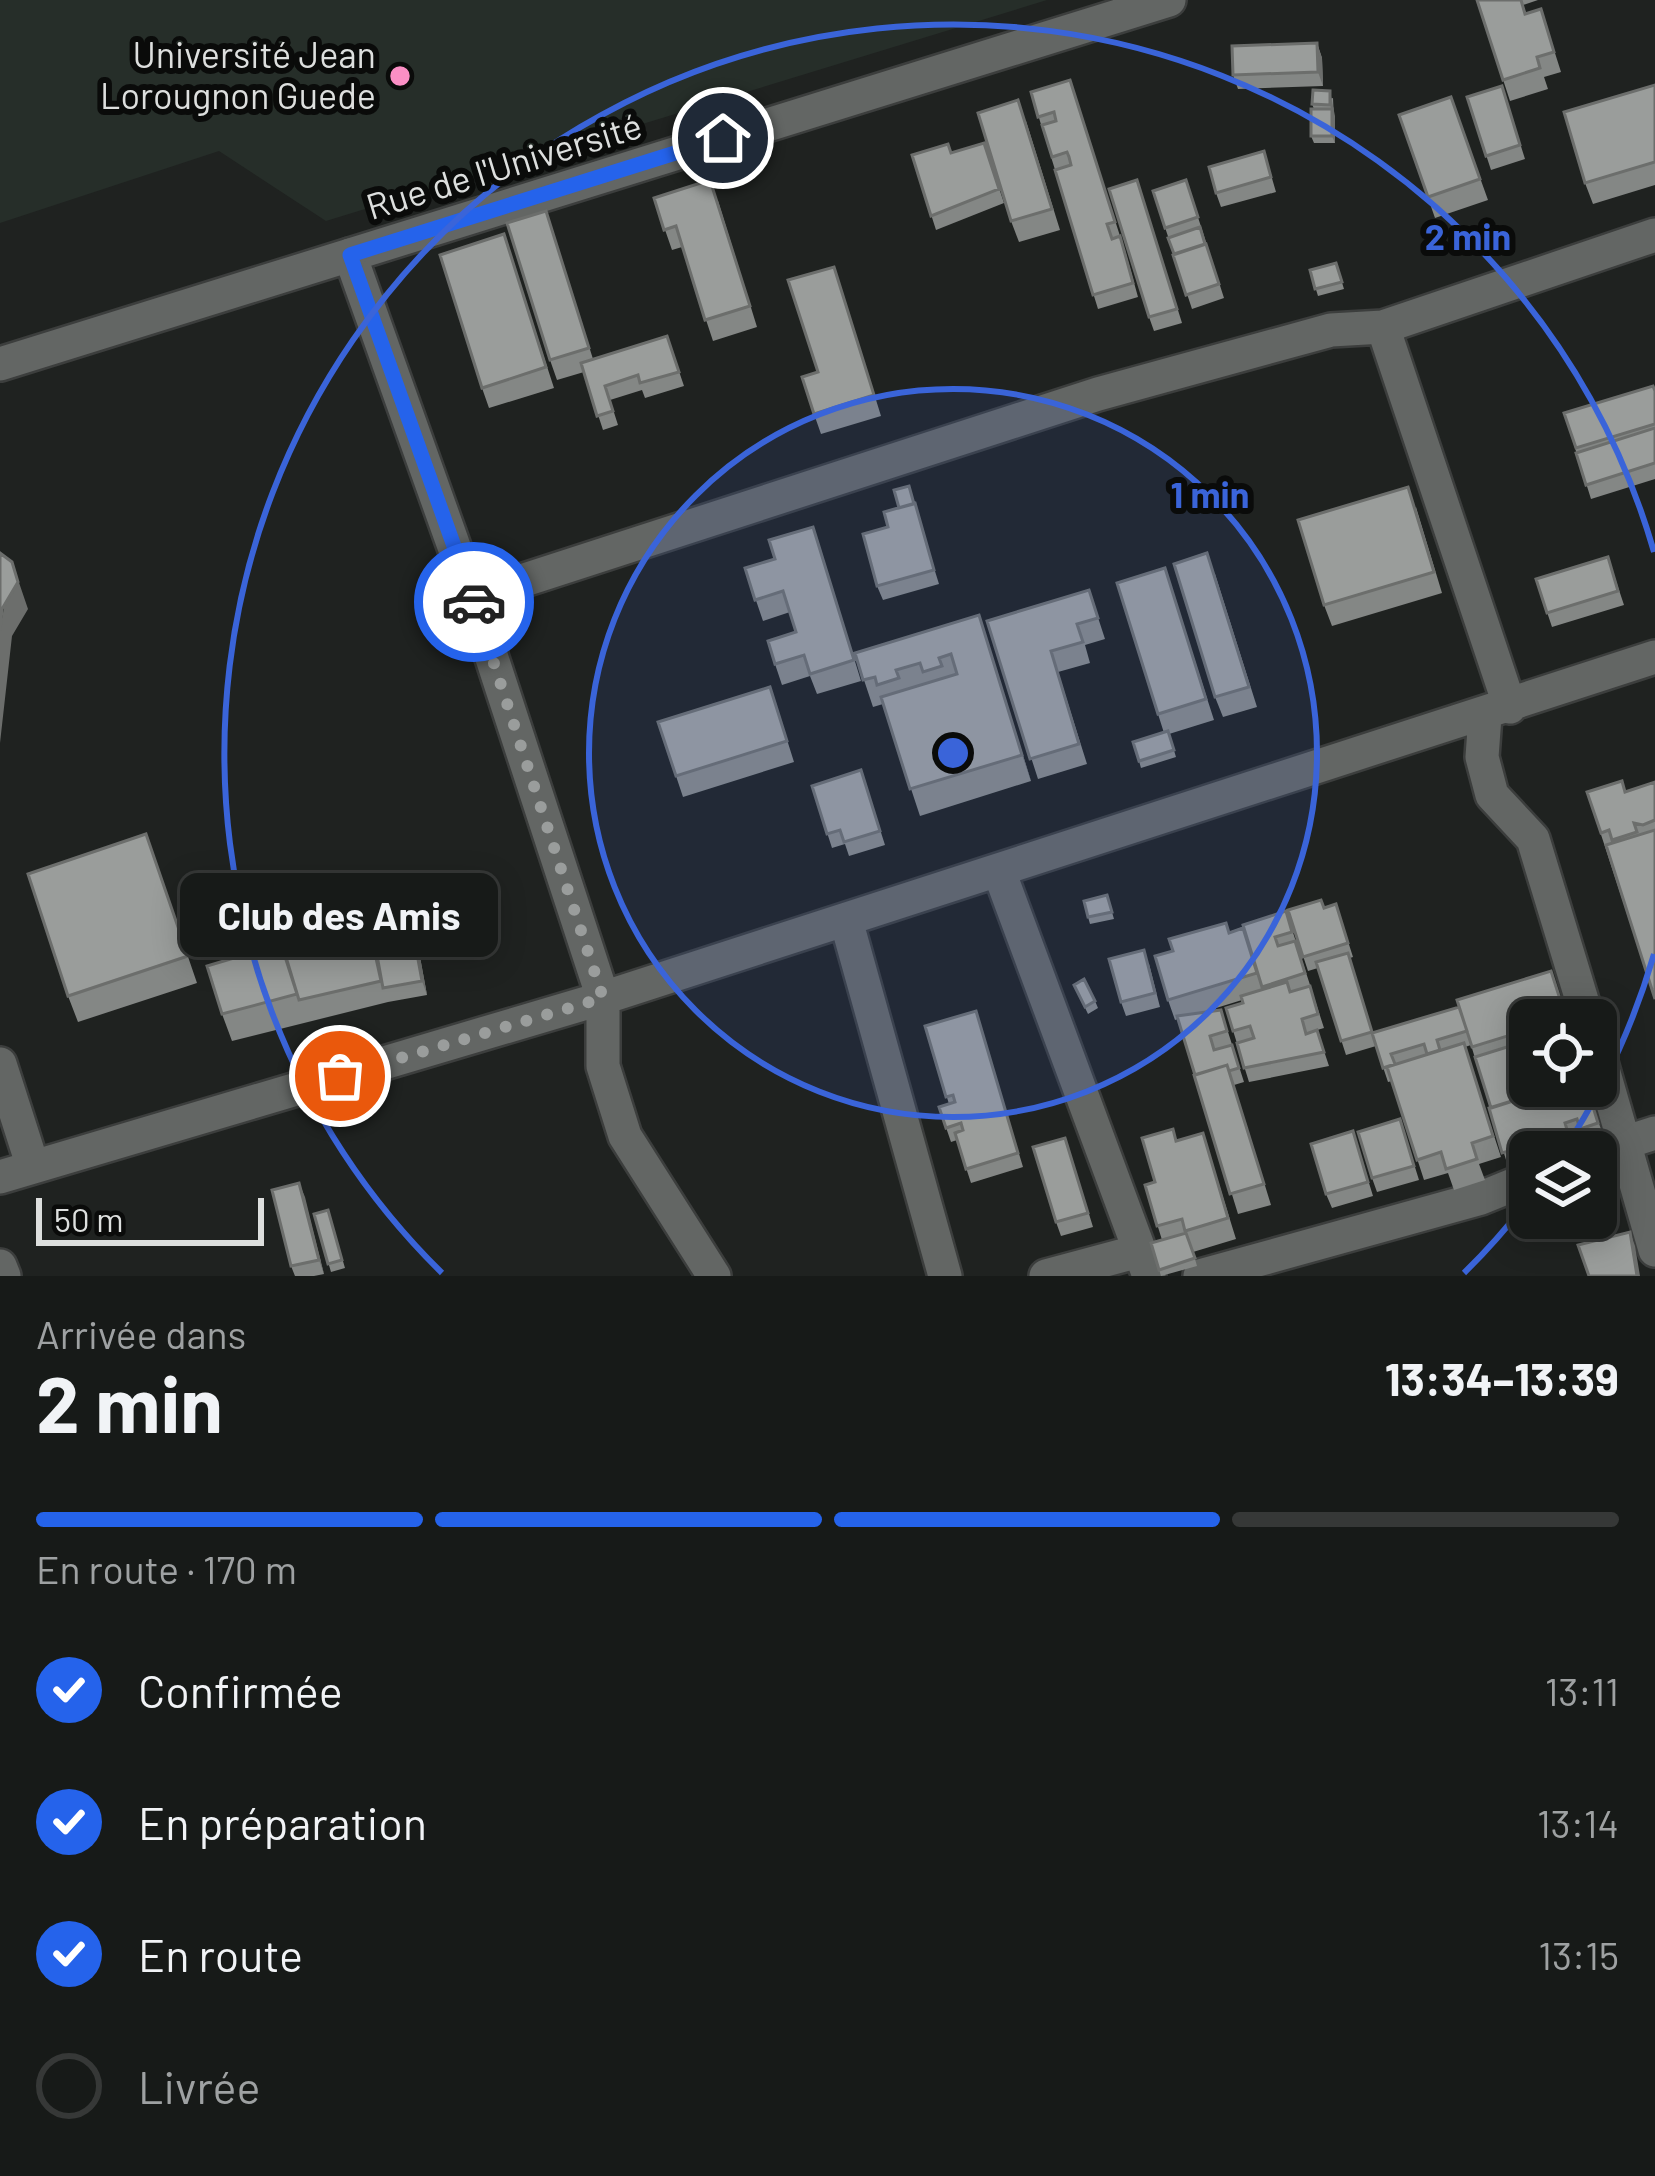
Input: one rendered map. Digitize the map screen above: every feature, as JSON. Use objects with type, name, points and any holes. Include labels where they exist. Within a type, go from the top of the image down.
[{"type":"street","name":"Rue de l'Université","points":[[0,364],[1169,0]]},
{"type":"street","points":[[472,596],[1098,394],[1330,330],[1383,327],[1655,235]]},
{"type":"street","points":[[350,255],[472,596],[603,998],[603,1066],[625,1136],[714,1276]]},
{"type":"street","points":[[1383,327],[1497,712],[1482,757],[1492,795],[1533,839],[1582,999]]},
{"type":"street","points":[[0,1177],[603,998],[1497,712],[1655,657]]},
{"type":"street","points":[[999,871],[1144,1263],[1046,1276]]},
{"type":"street","points":[[846,920],[945,1276]]},
{"type":"street","points":[[0,1064],[33,1167]]},
{"type":"street","points":[[1615,1107],[1655,1250]]},
{"type":"street","points":[[1200,1276],[1509,1186]]},
{"type":"street","points":[[0,1266],[4,1276]]},
{"type":"shaded area","name":"Université Jean Lorougnon Guede","points":[[0,0],[1047,0],[326,221],[219,151],[0,223]]},
{"type":"building","points":[[1477,0],[1521,0],[1525,14],[1541,9],[1554,52],[1537,57],[1540,68],[1503,80]]},
{"type":"building","points":[[1317,43],[1318,72],[1233,75],[1232,46]]},
{"type":"building","points":[[1070,80],[1115,222],[1107,224],[1112,239],[1120,236],[1133,283],[1093,295],[1055,170],[1071,165],[1069,157],[1067,152],[1052,157],[1042,125],[1056,121],[1054,112],[1038,117],[1031,92]]},
{"type":"building","points":[[1655,85],[1655,162],[1585,183],[1564,112]]},
{"type":"building","points":[[1502,86],[1520,145],[1486,156],[1467,97]]},
{"type":"building","points":[[1313,90],[1330,91],[1330,105],[1312,104]]},
{"type":"building","points":[[1451,97],[1480,179],[1428,197],[1399,115]]},
{"type":"building","points":[[1018,100],[1052,209],[1011,221],[978,113]]},
{"type":"building","points":[[1311,109],[1332,109],[1332,136],[1311,136]]},
{"type":"building","points":[[984,143],[999,189],[931,216],[912,155],[948,144],[951,153]]},
{"type":"building","points":[[1264,151],[1271,177],[1216,193],[1209,167]]},
{"type":"building","points":[[710,180],[750,306],[705,320],[676,226],[664,230],[654,198]]},
{"type":"building","points":[[1137,180],[1177,309],[1149,317],[1109,189]]},
{"type":"building","points":[[1186,180],[1198,217],[1165,228],[1153,191]]},
{"type":"building","points":[[546,211],[589,348],[550,360],[507,223]]},
{"type":"building","points":[[1200,227],[1205,244],[1174,254],[1168,238]]},
{"type":"building","points":[[504,234],[546,367],[482,388],[440,255]]},
{"type":"building","points":[[1206,244],[1219,284],[1186,295],[1173,255]]},
{"type":"building","points":[[1336,263],[1342,282],[1315,289],[1310,270]]},
{"type":"building","points":[[834,267],[874,395],[814,414],[802,377],[818,372],[788,280]]},
{"type":"building","points":[[667,336],[679,372],[640,383],[638,375],[605,386],[613,411],[597,416],[581,363]]},
{"type":"building","points":[[1653,386],[1655,424],[1576,448],[1564,413]]},
{"type":"building","points":[[1655,428],[1655,463],[1586,485],[1576,453]]},
{"type":"building","points":[[909,486],[914,504],[899,508],[894,490]]},
{"type":"building","points":[[1408,487],[1434,572],[1324,605],[1298,520]]},
{"type":"building","points":[[915,503],[934,570],[877,586],[863,534],[888,527],[884,512]]},
{"type":"building","points":[[813,527],[854,660],[810,674],[804,655],[775,664],[768,641],[796,632],[783,591],[755,600],[745,568],[775,559],[769,540]]},
{"type":"building","points":[[0,553],[12,562],[18,582],[2,609],[0,630]]},
{"type":"building","points":[[1207,553],[1249,687],[1215,697],[1174,564]]},
{"type":"building","points":[[1608,557],[1618,591],[1547,613],[1536,579]]},
{"type":"building","points":[[1165,568],[1206,699],[1158,714],[1117,583]]},
{"type":"building","points":[[1089,590],[1098,618],[1077,624],[1083,642],[1051,651],[1079,744],[1030,759],[987,621]]},
{"type":"building","points":[[979,615],[1022,755],[910,789],[881,697],[957,674],[951,654],[939,658],[942,666],[923,672],[920,663],[896,670],[899,678],[877,685],[875,677],[863,680],[855,653]]},
{"type":"building","points":[[770,687],[787,741],[676,776],[658,722]]},
{"type":"building","points":[[1168,731],[1174,750],[1139,761],[1133,742]]},
{"type":"building","points":[[861,770],[880,831],[844,842],[840,830],[827,834],[812,786]]},
{"type":"building","points":[[1622,781],[1625,792],[1655,782],[1655,820],[1634,823],[1637,832],[1612,840],[1609,830],[1601,833],[1587,792]]},
{"type":"building","points":[[1655,830],[1655,999],[1606,845]]},
{"type":"building","points":[[146,834],[188,956],[68,996],[28,874]]},
{"type":"building","points":[[1107,895],[1112,912],[1088,917],[1084,901]]},
{"type":"building","points":[[1321,900],[1324,908],[1336,904],[1348,943],[1303,957],[1288,910]]},
{"type":"building","points":[[1286,911],[1292,932],[1275,937],[1278,946],[1295,941],[1305,973],[1262,987],[1243,925]]},
{"type":"building","points":[[368,922],[381,981],[299,1000],[282,944]]},
{"type":"building","points":[[1226,923],[1229,933],[1243,928],[1257,973],[1168,1000],[1155,956],[1173,951],[1169,939]]},
{"type":"building","points":[[415,943],[422,981],[383,988],[376,950]]},
{"type":"building","points":[[281,944],[297,994],[222,1014],[207,966]]},
{"type":"building","points":[[1144,950],[1155,993],[1121,1002],[1109,959]]},
{"type":"building","points":[[1348,953],[1372,1032],[1341,1041],[1316,962]]},
{"type":"building","points":[[1551,971],[1560,999],[1509,999],[1509,1036],[1472,1047],[1457,1000]]},
{"type":"building","points":[[1084,979],[1095,1001],[1085,1007],[1074,985]]},
{"type":"building","points":[[1287,982],[1290,992],[1310,986],[1318,1014],[1302,1019],[1306,1034],[1317,1030],[1324,1052],[1244,1068],[1237,1043],[1254,1038],[1250,1026],[1233,1031],[1226,1008],[1243,1003],[1241,996]]},
{"type":"building","points":[[1459,1007],[1467,1031],[1437,1040],[1440,1050],[1427,1054],[1424,1044],[1391,1054],[1395,1064],[1383,1068],[1372,1033]]},
{"type":"building","points":[[1221,1010],[1227,1031],[1210,1036],[1214,1050],[1232,1045],[1239,1068],[1229,1071],[1227,1065],[1195,1075],[1177,1016]]},
{"type":"building","points":[[976,1011],[1018,1153],[966,1169],[955,1133],[963,1130],[961,1123],[946,1128],[939,1107],[955,1102],[953,1095],[946,1097],[925,1026]]},
{"type":"building","points":[[1464,1043],[1493,1136],[1472,1143],[1477,1159],[1446,1169],[1441,1152],[1417,1160],[1387,1067]]},
{"type":"building","points":[[1509,1046],[1509,1102],[1491,1108],[1475,1057]]},
{"type":"building","points":[[1227,1065],[1264,1184],[1230,1194],[1194,1075]]},
{"type":"building","points":[[1509,1102],[1509,1107],[1593,1107],[1598,1123],[1580,1129],[1577,1119],[1565,1123],[1567,1131],[1509,1131],[1509,1151],[1502,1153],[1489,1108]]},
{"type":"building","points":[[1400,1119],[1414,1166],[1372,1178],[1358,1132]]},
{"type":"building","points":[[1173,1129],[1176,1141],[1203,1133],[1228,1218],[1185,1231],[1182,1219],[1157,1226],[1145,1185],[1155,1182],[1142,1138]]},
{"type":"building","points":[[1353,1131],[1368,1182],[1326,1194],[1311,1144]]},
{"type":"building","points":[[1065,1138],[1088,1213],[1056,1222],[1033,1147]]},
{"type":"building","points":[[299,1183],[319,1260],[291,1266],[272,1190]]},
{"type":"building","points":[[328,1210],[342,1260],[328,1264],[314,1214]]},
{"type":"building","points":[[1630,1232],[1637,1276],[1589,1276],[1578,1245],[1617,1239]]},
{"type":"building","points":[[1186,1233],[1195,1258],[1159,1270],[1151,1243]]},
{"type":"way so far","points":[[340,1076],[603,998],[474,602]]},
{"type":"place","name":"Université Jean Lorougnon Guede","points":[[400,76]]},
{"type":"place","name":"Club des Amis","points":[[340,1076]]},
{"type":"route","points":[[474,602],[350,255],[723,138]]}]
